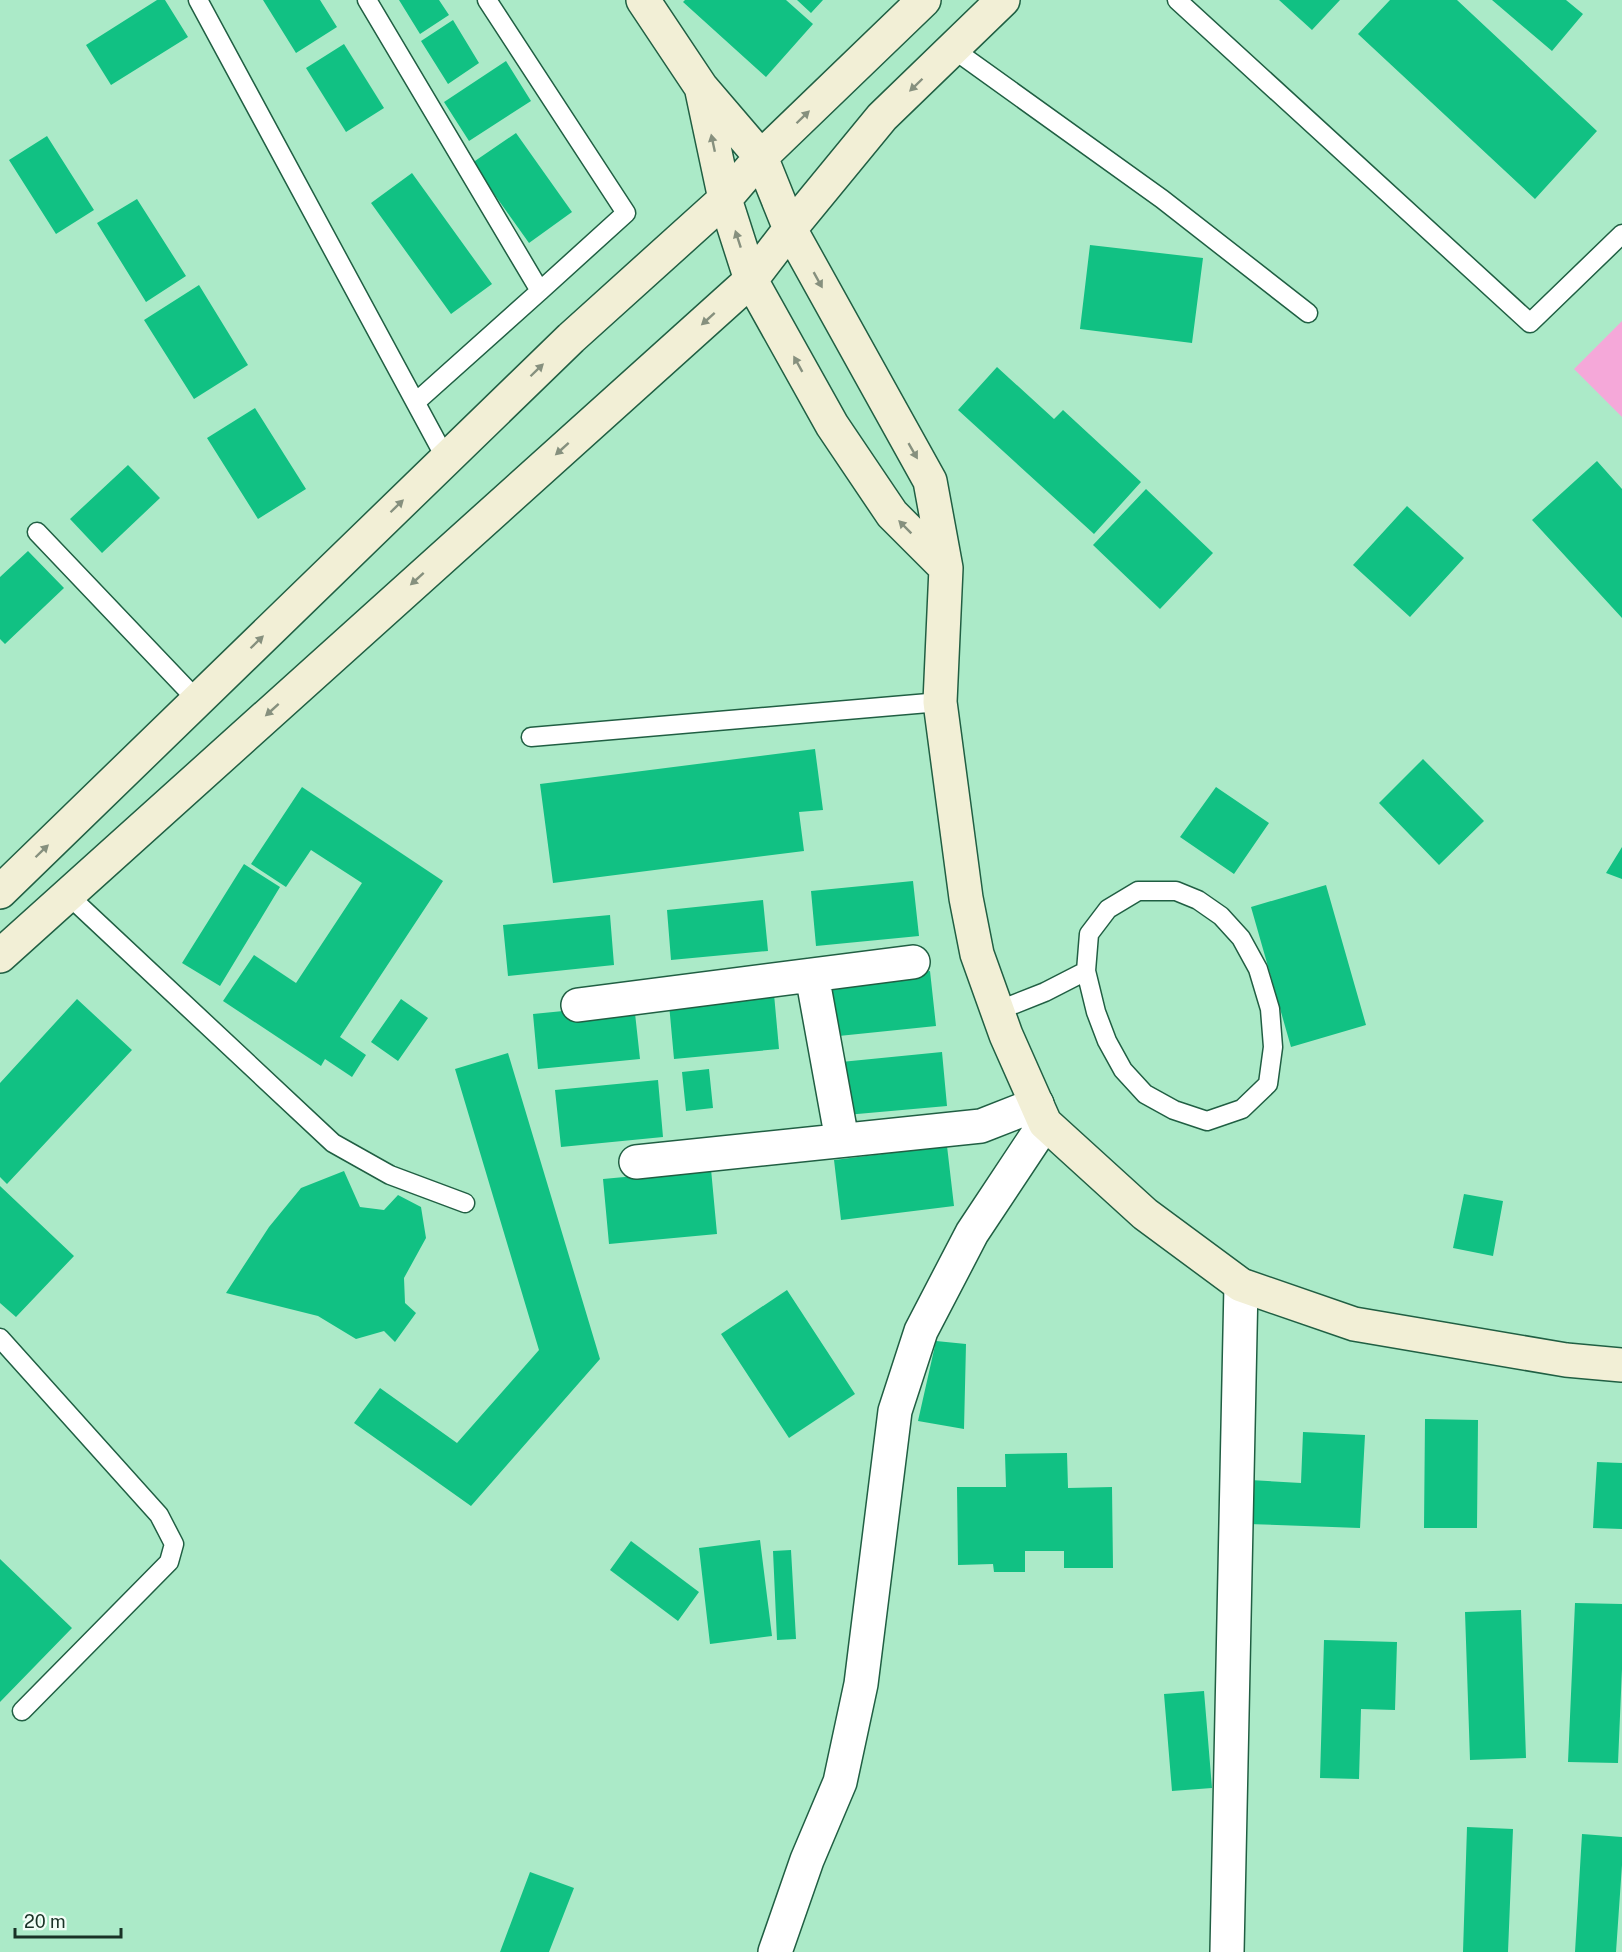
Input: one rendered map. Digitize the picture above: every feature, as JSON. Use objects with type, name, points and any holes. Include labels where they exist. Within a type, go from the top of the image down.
[{"type":"main road","points":[[643,0],[701,87],[761,157],[790,229],[930,481],[946,568],[940,702],[965,887],[977,954],[997,1011],[1041,1113],[1145,1214],[1241,1285],[1353,1324],[1566,1360],[1622,1365]]},
{"type":"main road","points":[[0,892],[571,338],[725,199],[761,157],[924,0]]},
{"type":"main road","points":[[0,956],[751,280],[882,117],[1003,0]]},
{"type":"main road","points":[[701,87],[725,199],[751,280],[832,425],[892,514],[946,568]]},
{"type":"street","points":[[578,1005],[913,962]]},
{"type":"street","points":[[812,975],[842,1140]]},
{"type":"street","points":[[636,1162],[981,1126],[1041,1113]]},
{"type":"street","points":[[775,1952],[807,1860],[840,1782],[861,1684],[895,1411],[921,1331],[972,1233],[1041,1113]]},
{"type":"street","points":[[1227,1952],[1241,1285]]},
{"type":"lane","points":[[198,0],[446,459]]},
{"type":"lane","points":[[368,0],[540,291]]},
{"type":"lane","points":[[416,402],[626,213],[487,0]]},
{"type":"lane","points":[[1178,0],[1530,323],[1622,234]]},
{"type":"lane","points":[[953,49],[1162,199],[1308,313]]},
{"type":"lane","points":[[37,532],[197,700]]},
{"type":"lane","points":[[531,737],[940,702]]},
{"type":"lane","points":[[1138,891],[1176,891],[1198,900],[1221,916],[1240,938],[1258,969],[1270,1009],[1273,1047],[1268,1084],[1242,1109],[1207,1121],[1174,1110],[1144,1094],[1123,1070],[1107,1041],[1096,1012],[1086,970],[1089,934],[1108,909],[1138,891]]},
{"type":"lane","points":[[67,894],[333,1143],[390,1175],[465,1203]]},
{"type":"lane","points":[[997,1011],[1045,992],[1086,970]]},
{"type":"lane","points":[[0,1338],[159,1515],[174,1544],[169,1562],[22,1711]]},
{"type":"shaded area","points":[[1622,321],[1622,417],[1574,369]]},
{"type":"building","points":[[157,0],[165,0],[188,37],[111,85],[86,45]]},
{"type":"building","points":[[263,0],[320,0],[337,27],[296,53]]},
{"type":"building","points":[[399,0],[439,0],[449,15],[420,34]]},
{"type":"building","points":[[685,0],[786,0],[813,24],[766,77],[683,2]]},
{"type":"building","points":[[797,0],[823,0],[811,13]]},
{"type":"building","points":[[1279,0],[1340,0],[1312,30]]},
{"type":"building","points":[[1390,0],[1457,0],[1597,131],[1535,199],[1358,34]]},
{"type":"building","points":[[1492,0],[1566,0],[1583,14],[1552,51]]},
{"type":"building","points":[[453,20],[479,63],[448,84],[421,41]]},
{"type":"building","points":[[344,44],[384,108],[346,132],[306,68]]},
{"type":"building","points":[[506,61],[531,101],[469,141],[444,102]]},
{"type":"building","points":[[516,133],[572,212],[529,243],[472,163]]},
{"type":"building","points":[[47,136],[94,210],[56,234],[9,160]]},
{"type":"building","points":[[412,173],[492,284],[451,314],[371,203]]},
{"type":"building","points":[[137,199],[186,276],[146,302],[97,223]]},
{"type":"building","points":[[1090,245],[1203,258],[1192,343],[1080,329]]},
{"type":"building","points":[[199,285],[248,365],[194,399],[144,320]]},
{"type":"building","points":[[997,367],[1054,419],[1063,410],[1141,482],[1094,534],[958,410]]},
{"type":"building","points":[[255,408],[306,489],[258,519],[207,438]]},
{"type":"building","points":[[1597,461],[1622,489],[1622,618],[1532,520]]},
{"type":"building","points":[[128,465],[160,498],[102,553],[70,519]]},
{"type":"building","points":[[1146,489],[1213,553],[1160,609],[1093,545]]},
{"type":"building","points":[[1407,506],[1464,558],[1410,617],[1353,565]]},
{"type":"building","points":[[28,551],[64,588],[5,644],[0,639],[0,577]]},
{"type":"building","points":[[815,749],[823,810],[799,812],[804,851],[553,883],[540,784]]},
{"type":"building","points":[[1423,759],[1484,821],[1439,865],[1379,803]]},
{"type":"building","points":[[302,787],[443,881],[340,1037],[366,1055],[352,1077],[325,1059],[321,1066],[223,1001],[254,955],[296,983],[362,883],[311,850],[286,887],[251,864]]},
{"type":"building","points":[[1216,787],[1269,823],[1234,874],[1180,837]]},
{"type":"building","points":[[1622,847],[1622,879],[1606,873]]},
{"type":"building","points":[[244,864],[280,887],[220,986],[182,963]]},
{"type":"building","points":[[913,881],[919,936],[816,946],[811,891]]},
{"type":"building","points":[[1326,885],[1366,1025],[1291,1047],[1251,907]]},
{"type":"building","points":[[763,900],[768,951],[671,960],[667,910]]},
{"type":"building","points":[[610,915],[614,965],[508,976],[503,925]]},
{"type":"building","points":[[930,971],[936,1026],[829,1037],[824,982]]},
{"type":"building","points":[[774,994],[779,1049],[674,1059],[669,1004]]},
{"type":"building","points":[[77,999],[132,1050],[7,1184],[0,1177],[0,1083]]},
{"type":"building","points":[[401,999],[428,1018],[398,1061],[371,1042]]},
{"type":"building","points":[[634,1004],[640,1059],[538,1069],[533,1014]]},
{"type":"building","points":[[942,1052],[947,1106],[846,1115],[841,1062]]},
{"type":"building","points":[[508,1053],[600,1359],[471,1506],[354,1423],[380,1388],[457,1443],[539,1350],[455,1069]]},
{"type":"building","points":[[709,1069],[713,1108],[686,1111],[682,1072]]},
{"type":"building","points":[[658,1080],[663,1137],[561,1147],[555,1090]]},
{"type":"building","points":[[947,1146],[954,1206],[841,1220],[834,1160]]},
{"type":"building","points":[[711,1169],[717,1234],[609,1244],[603,1179]]},
{"type":"building","points":[[344,1171],[360,1207],[384,1210],[398,1195],[421,1207],[426,1238],[404,1278],[405,1303],[416,1313],[395,1342],[384,1331],[356,1339],[318,1316],[226,1293],[269,1227],[301,1188]]},
{"type":"building","points":[[0,1186],[74,1256],[16,1317],[0,1303]]},
{"type":"building","points":[[1464,1194],[1503,1201],[1493,1256],[1453,1248]]},
{"type":"building","points":[[787,1290],[855,1394],[789,1438],[721,1334]]},
{"type":"building","points":[[936,1341],[966,1344],[964,1429],[918,1421]]},
{"type":"building","points":[[1425,1419],[1478,1420],[1477,1528],[1424,1528]]},
{"type":"building","points":[[1303,1432],[1365,1435],[1360,1528],[1248,1524],[1250,1480],[1301,1483]]},
{"type":"building","points":[[1067,1453],[1068,1488],[1112,1487],[1113,1568],[1064,1568],[1064,1551],[1025,1551],[1025,1572],[994,1572],[993,1564],[958,1565],[957,1487],[1006,1487],[1005,1454]]},
{"type":"building","points":[[1597,1462],[1622,1463],[1622,1529],[1593,1528]]},
{"type":"building","points":[[760,1540],[772,1636],[710,1644],[699,1548]]},
{"type":"building","points":[[631,1541],[699,1592],[678,1621],[610,1570]]},
{"type":"building","points":[[791,1550],[796,1639],[777,1640],[773,1551]]},
{"type":"building","points":[[0,1559],[72,1628],[0,1702]]},
{"type":"building","points":[[1575,1603],[1622,1604],[1618,1763],[1568,1762]]},
{"type":"building","points":[[1521,1610],[1526,1758],[1470,1760],[1465,1612]]},
{"type":"building","points":[[1324,1640],[1397,1642],[1395,1710],[1361,1709],[1359,1779],[1320,1778]]},
{"type":"building","points":[[1204,1691],[1212,1788],[1172,1791],[1164,1694]]},
{"type":"building","points":[[1467,1827],[1513,1829],[1508,1952],[1463,1952]]},
{"type":"building","points":[[1582,1834],[1622,1837],[1616,1952],[1575,1952]]},
{"type":"building","points":[[530,1872],[574,1888],[549,1952],[500,1952]]}]
